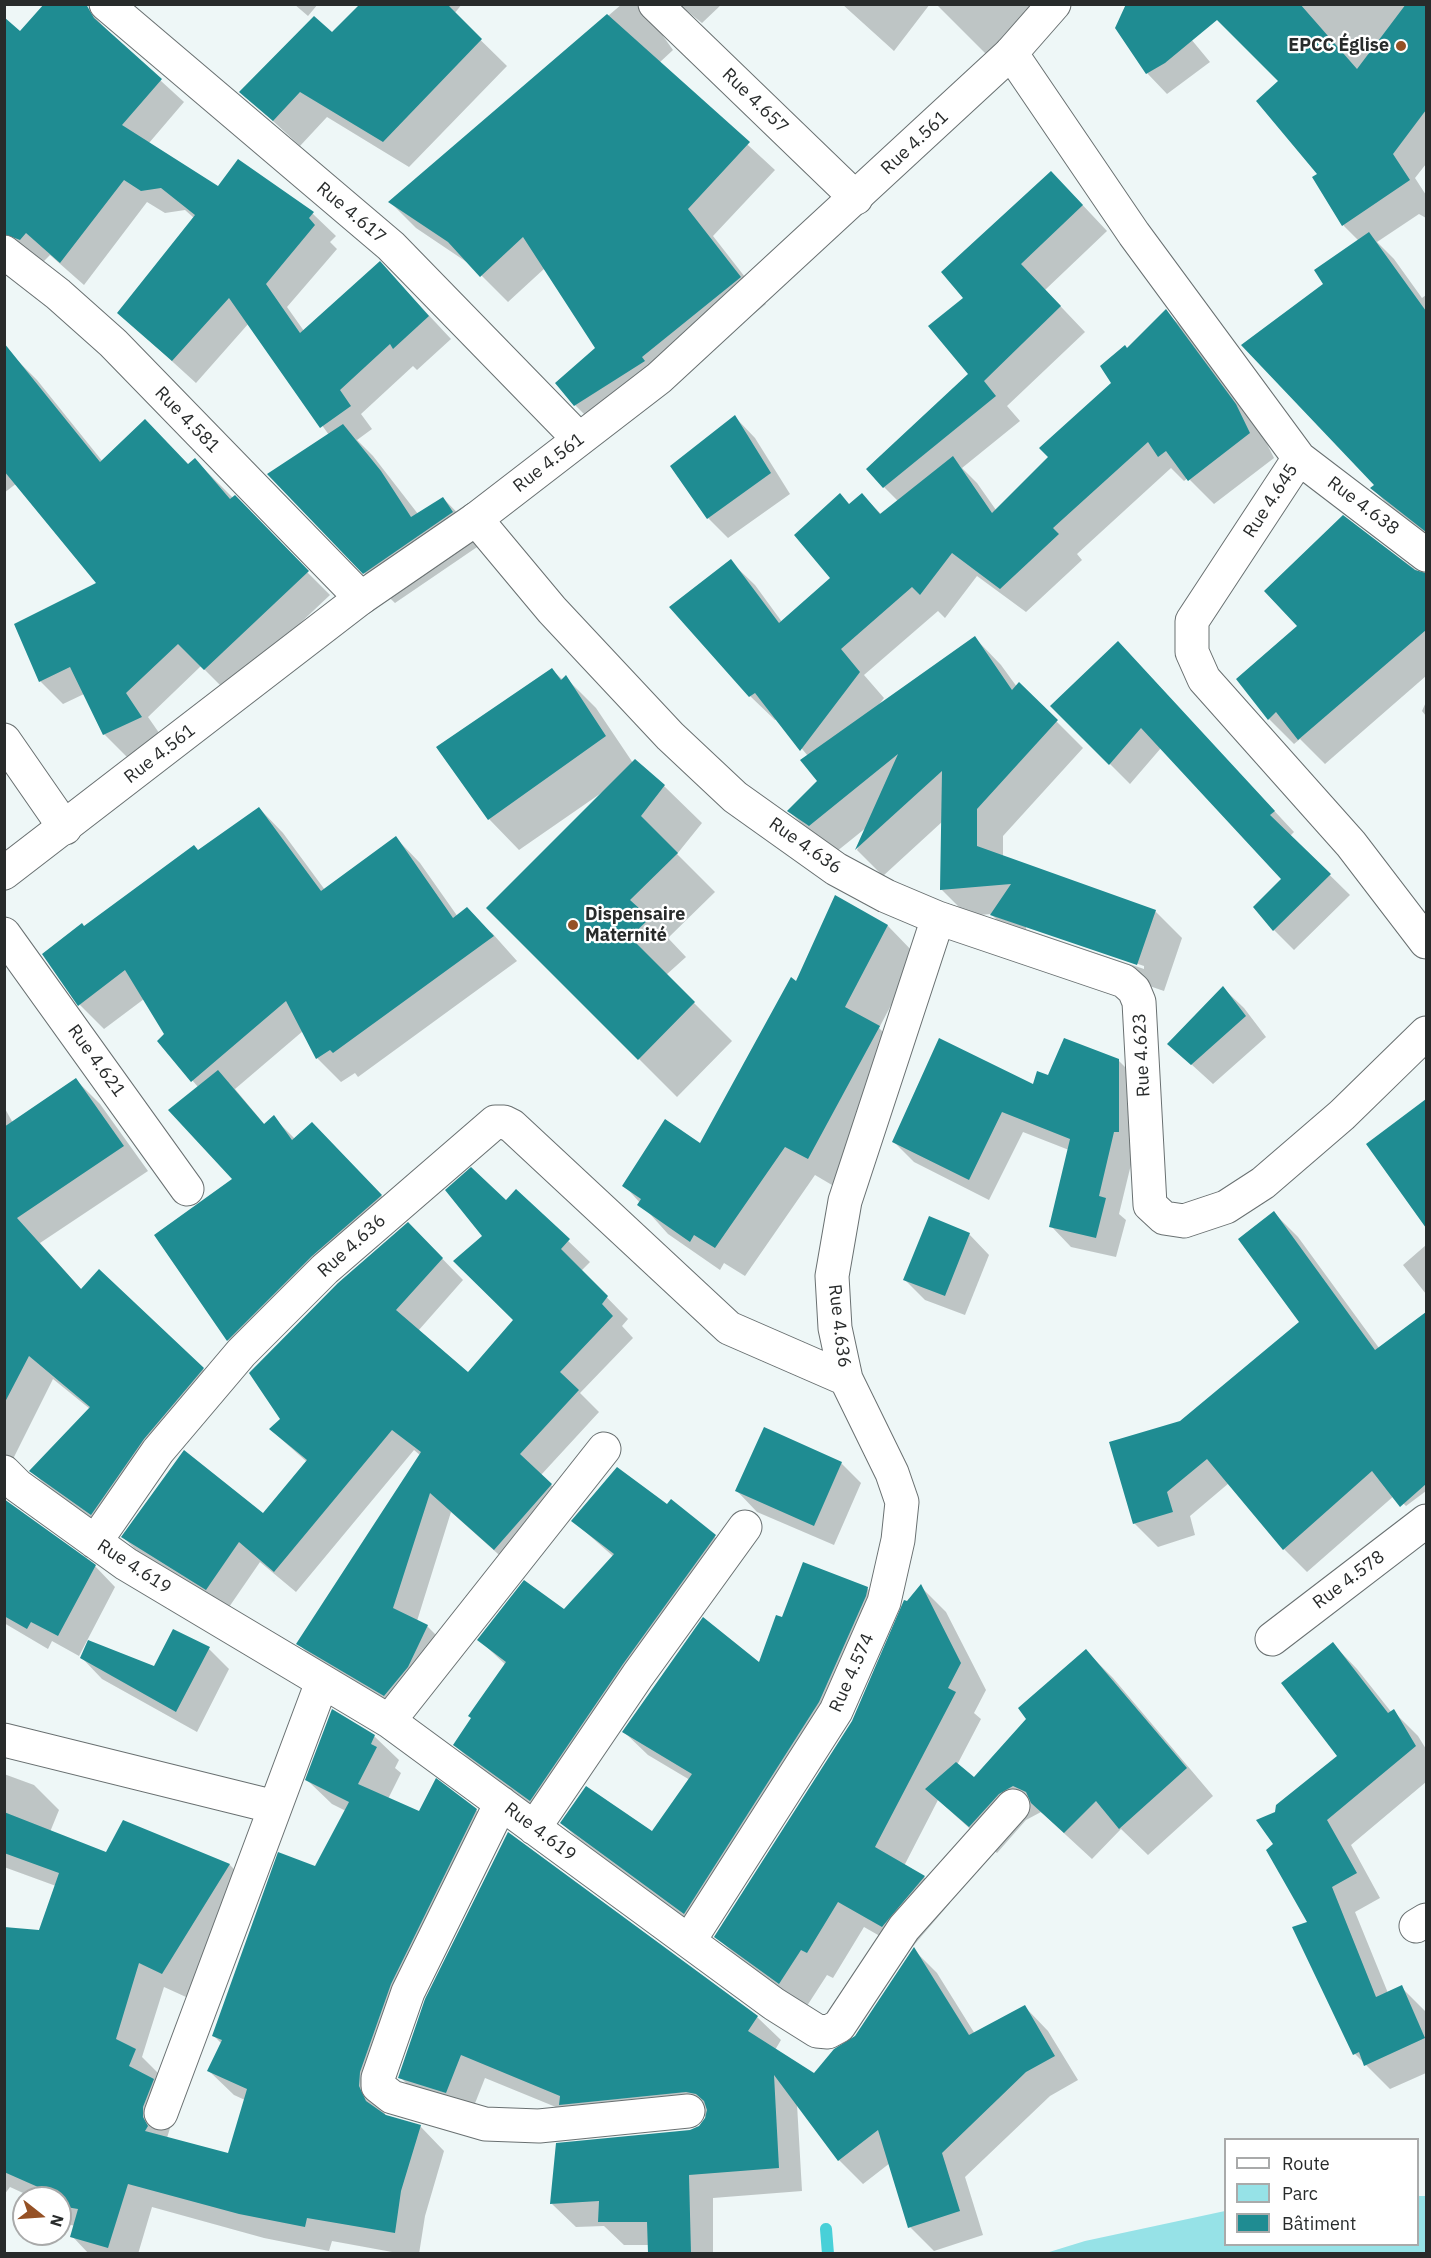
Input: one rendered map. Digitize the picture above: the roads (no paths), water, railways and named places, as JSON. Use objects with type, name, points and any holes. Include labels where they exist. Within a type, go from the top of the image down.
[{"type":"street","name":"Rue 4.617","points":[[106,4],[391,246],[579,440]]},
{"type":"street","name":"Rue 4.657","points":[[655,4],[856,198]]},
{"type":"street","name":"Rue 4.561","points":[[4,873],[361,598],[476,519],[659,378],[1011,53],[1054,4]]},
{"type":"street","name":"Rue 4.645","points":[[1011,53],[1134,234],[1299,458],[1192,621],[1192,652],[1204,680],[1351,844],[1426,942]]},
{"type":"street","name":"Rue 4.581","points":[[4,252],[58,294],[113,343],[361,598]]},
{"type":"street","name":"Rue 4.638","points":[[1299,458],[1426,555]]},
{"type":"street","name":"Rue 4.636","points":[[476,519],[552,610],[670,736],[735,797],[836,869],[886,896],[938,918],[845,1201],[832,1276],[835,1328],[846,1379]]},
{"type":"street","points":[[4,740],[65,828]]},
{"type":"street","name":"Rue 4.623","points":[[938,918],[1124,981],[1134,990],[1138,1002],[1150,1205],[1164,1218],[1184,1221],[1226,1207],[1263,1183],[1342,1115],[1426,1034]]},
{"type":"street","name":"Rue 4.621","points":[[4,934],[187,1189]]},
{"type":"street","name":"Rue 4.636","points":[[95,1542],[158,1451],[241,1353],[325,1269],[495,1122],[504,1122],[512,1126],[729,1328],[846,1379]]},
{"type":"street","name":"Rue 4.574","points":[[689,1941],[836,1711],[884,1602],[898,1540],[902,1502],[892,1473],[846,1379]]},
{"type":"street","points":[[389,1721],[604,1449]]},
{"type":"street","name":"Rue 4.619","points":[[4,1472],[18,1486],[126,1564],[389,1721],[774,2004],[818,2031],[828,2032],[839,2026],[904,1928],[1013,1806]]},
{"type":"street","name":"Rue 4.578","points":[[1272,1639],[1426,1521]]},
{"type":"street","points":[[534,1828],[638,1675],[745,1527]]},
{"type":"street","points":[[161,2113],[322,1682]]},
{"type":"street","points":[[4,1740],[275,1807]]},
{"type":"street","points":[[501,1803],[408,1992],[378,2078],[378,2086],[392,2097],[485,2124],[539,2126],[688,2111]]},
{"type":"waterway","points":[[826,2229],[828,2254]]},
{"type":"place","name":"EPCC Église","points":[[1401,46]]},
{"type":"place","name":"Dispensaire Maternité","points":[[573,925]]}]
